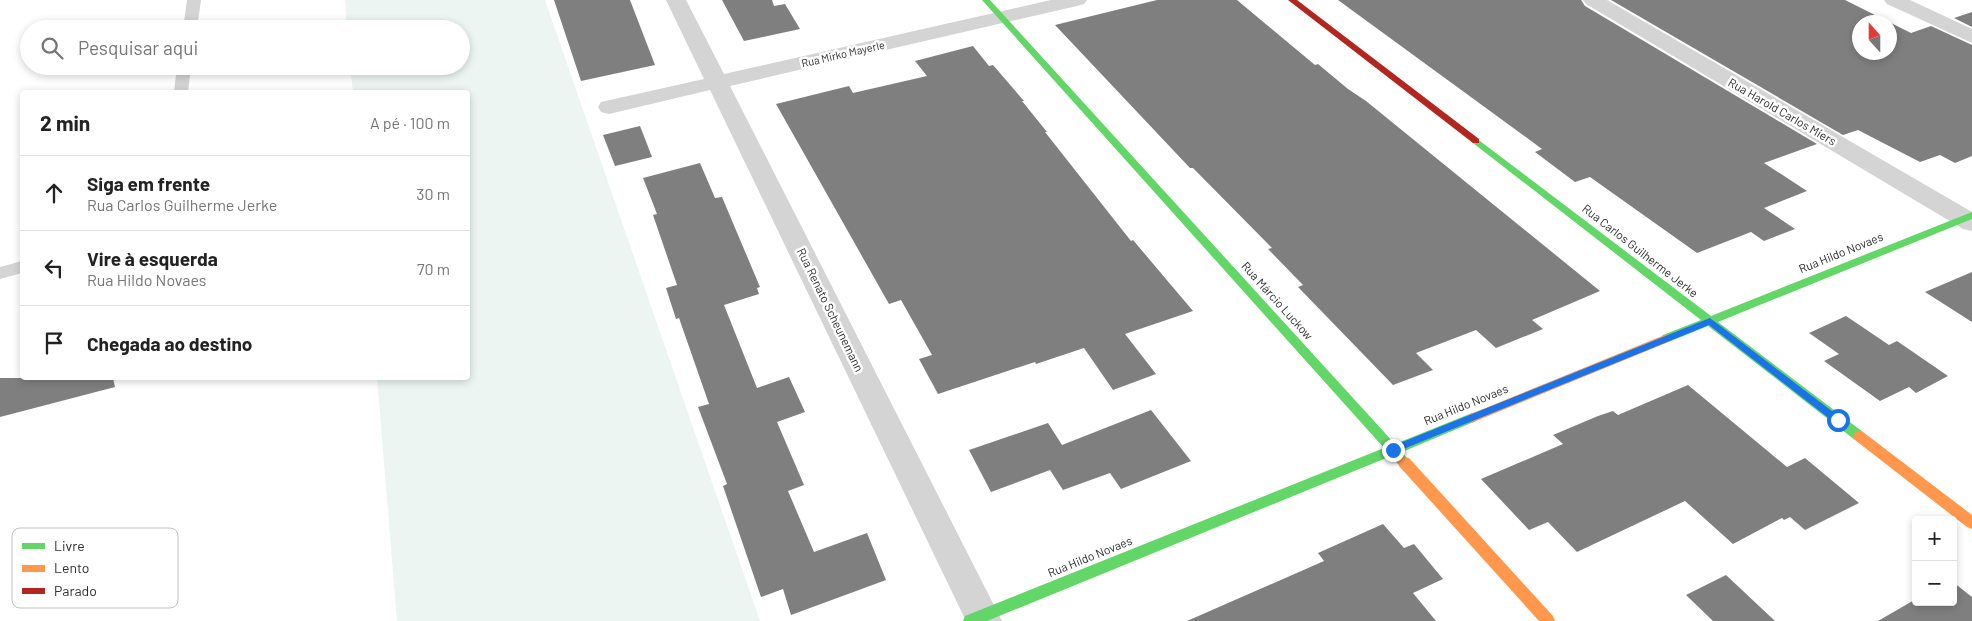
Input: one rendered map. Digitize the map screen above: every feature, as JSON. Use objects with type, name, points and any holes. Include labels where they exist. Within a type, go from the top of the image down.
[{"type":"street","name":"Rua Renato Scheunemann","points":[[676,0],[979,619]]},
{"type":"street","name":"Rua Márcio Luckow","points":[[986,0],[1548,621]]},
{"type":"street","name":"Rua Mirko Mayerle","points":[[609,107],[1077,0]]},
{"type":"street","name":"Rua Carlos Guilherme Jerke","points":[[1292,0],[1972,523]]},
{"type":"street","name":"Rua Harold Carlos Miers","points":[[1593,0],[1969,219]]},
{"type":"street","points":[[1894,0],[1972,37]]},
{"type":"street","name":"Rua Hildo Novaes","points":[[979,619],[1710,321],[1969,219]]},
{"type":"lane","points":[[191,20],[194,0]]},
{"type":"lane","points":[[181,90],[183,75]]},
{"type":"lane","points":[[0,272],[20,267]]},
{"type":"shaded area","points":[[345,0],[545,0],[760,621],[397,621],[377,380],[470,380],[470,90],[353,90],[351,75],[470,75],[470,20],[346,20]]},
{"type":"building","points":[[554,0],[630,0],[655,65],[581,81]]},
{"type":"building","points":[[722,0],[772,0],[774,6],[785,4],[800,29],[744,41]]},
{"type":"building","points":[[1157,0],[1237,0],[1315,65],[1318,64],[1366,101],[1600,291],[1532,320],[1543,329],[1496,348],[1476,330],[1416,353],[1433,370],[1393,385],[1298,287],[1303,285],[1268,249],[1272,248],[1193,168],[1190,168],[1055,25]]},
{"type":"building","points":[[1338,0],[1581,0],[1585,6],[1817,144],[1764,163],[1807,191],[1764,208],[1795,229],[1764,241],[1751,232],[1697,253],[1590,177],[1575,182],[1535,152],[1542,149]]},
{"type":"building","points":[[1611,0],[1845,0],[1875,15],[1852,15],[1852,60],[1897,60],[1897,26],[1911,33],[1931,26],[1972,45],[1972,156],[1955,163],[1940,155],[1920,162],[1858,130],[1843,135]]},
{"type":"building","points":[[1972,12],[1972,27],[1954,18]]},
{"type":"building","points":[[973,46],[989,66],[993,65],[1024,101],[1022,101],[1047,132],[1045,132],[1131,241],[1133,240],[1193,311],[1125,334],[1156,374],[1113,390],[1084,348],[938,394],[919,359],[932,355],[901,300],[889,304],[776,104],[849,86],[853,93],[927,76],[915,61]]},
{"type":"building","points":[[640,126],[652,157],[615,166],[603,135]]},
{"type":"building","points":[[700,163],[715,198],[722,197],[760,287],[757,288],[759,294],[724,305],[757,388],[789,377],[805,412],[777,422],[804,485],[788,491],[814,552],[867,533],[886,580],[791,615],[783,589],[761,597],[723,486],[727,484],[698,407],[709,404],[679,318],[676,319],[666,288],[677,285],[653,215],[657,214],[643,178]]},
{"type":"building","points":[[1972,272],[1972,322],[1925,292]]},
{"type":"building","points":[[1846,316],[1889,345],[1897,341],[1948,376],[1916,393],[1909,387],[1880,401],[1824,361],[1839,354],[1809,333]]},
{"type":"building","points":[[0,378],[20,378],[20,380],[113,380],[115,387],[0,417]]},
{"type":"building","points":[[1688,385],[1787,467],[1805,458],[1859,503],[1805,530],[1790,517],[1784,520],[1782,518],[1733,544],[1685,501],[1577,552],[1548,522],[1529,530],[1481,479],[1563,444],[1553,435],[1613,411],[1618,415]]},
{"type":"building","points":[[1151,410],[1191,461],[1121,489],[1110,473],[1063,490],[1050,470],[991,492],[969,450],[1048,423],[1062,445]]},
{"type":"building","points":[[1383,524],[1404,548],[1414,544],[1443,579],[1413,593],[1436,621],[1187,621],[1324,561],[1318,553]]},
{"type":"building","points":[[1726,575],[1775,621],[1713,621],[1686,595]]},
{"type":"building","points":[[1957,585],[1972,597],[1972,621],[1878,621],[1912,601],[1912,606],[1957,606]]},
{"type":"traffic: fast","points":[[986,0],[1404,462]]},
{"type":"traffic: fast","points":[[1476,141],[1859,436]]},
{"type":"traffic: fast","points":[[1667,338],[1972,215]]},
{"type":"traffic: fast","points":[[970,621],[1472,418]]},
{"type":"traffic: slow","points":[[1472,418],[1667,338]]},
{"type":"traffic: slow","points":[[1859,436],[1972,523]]},
{"type":"traffic: slow","points":[[1404,462],[1548,621]]},
{"type":"traffic: jam","points":[[1292,0],[1476,141]]},
{"type":"route","points":[[1393,450],[1710,321],[1838,420]]}]
